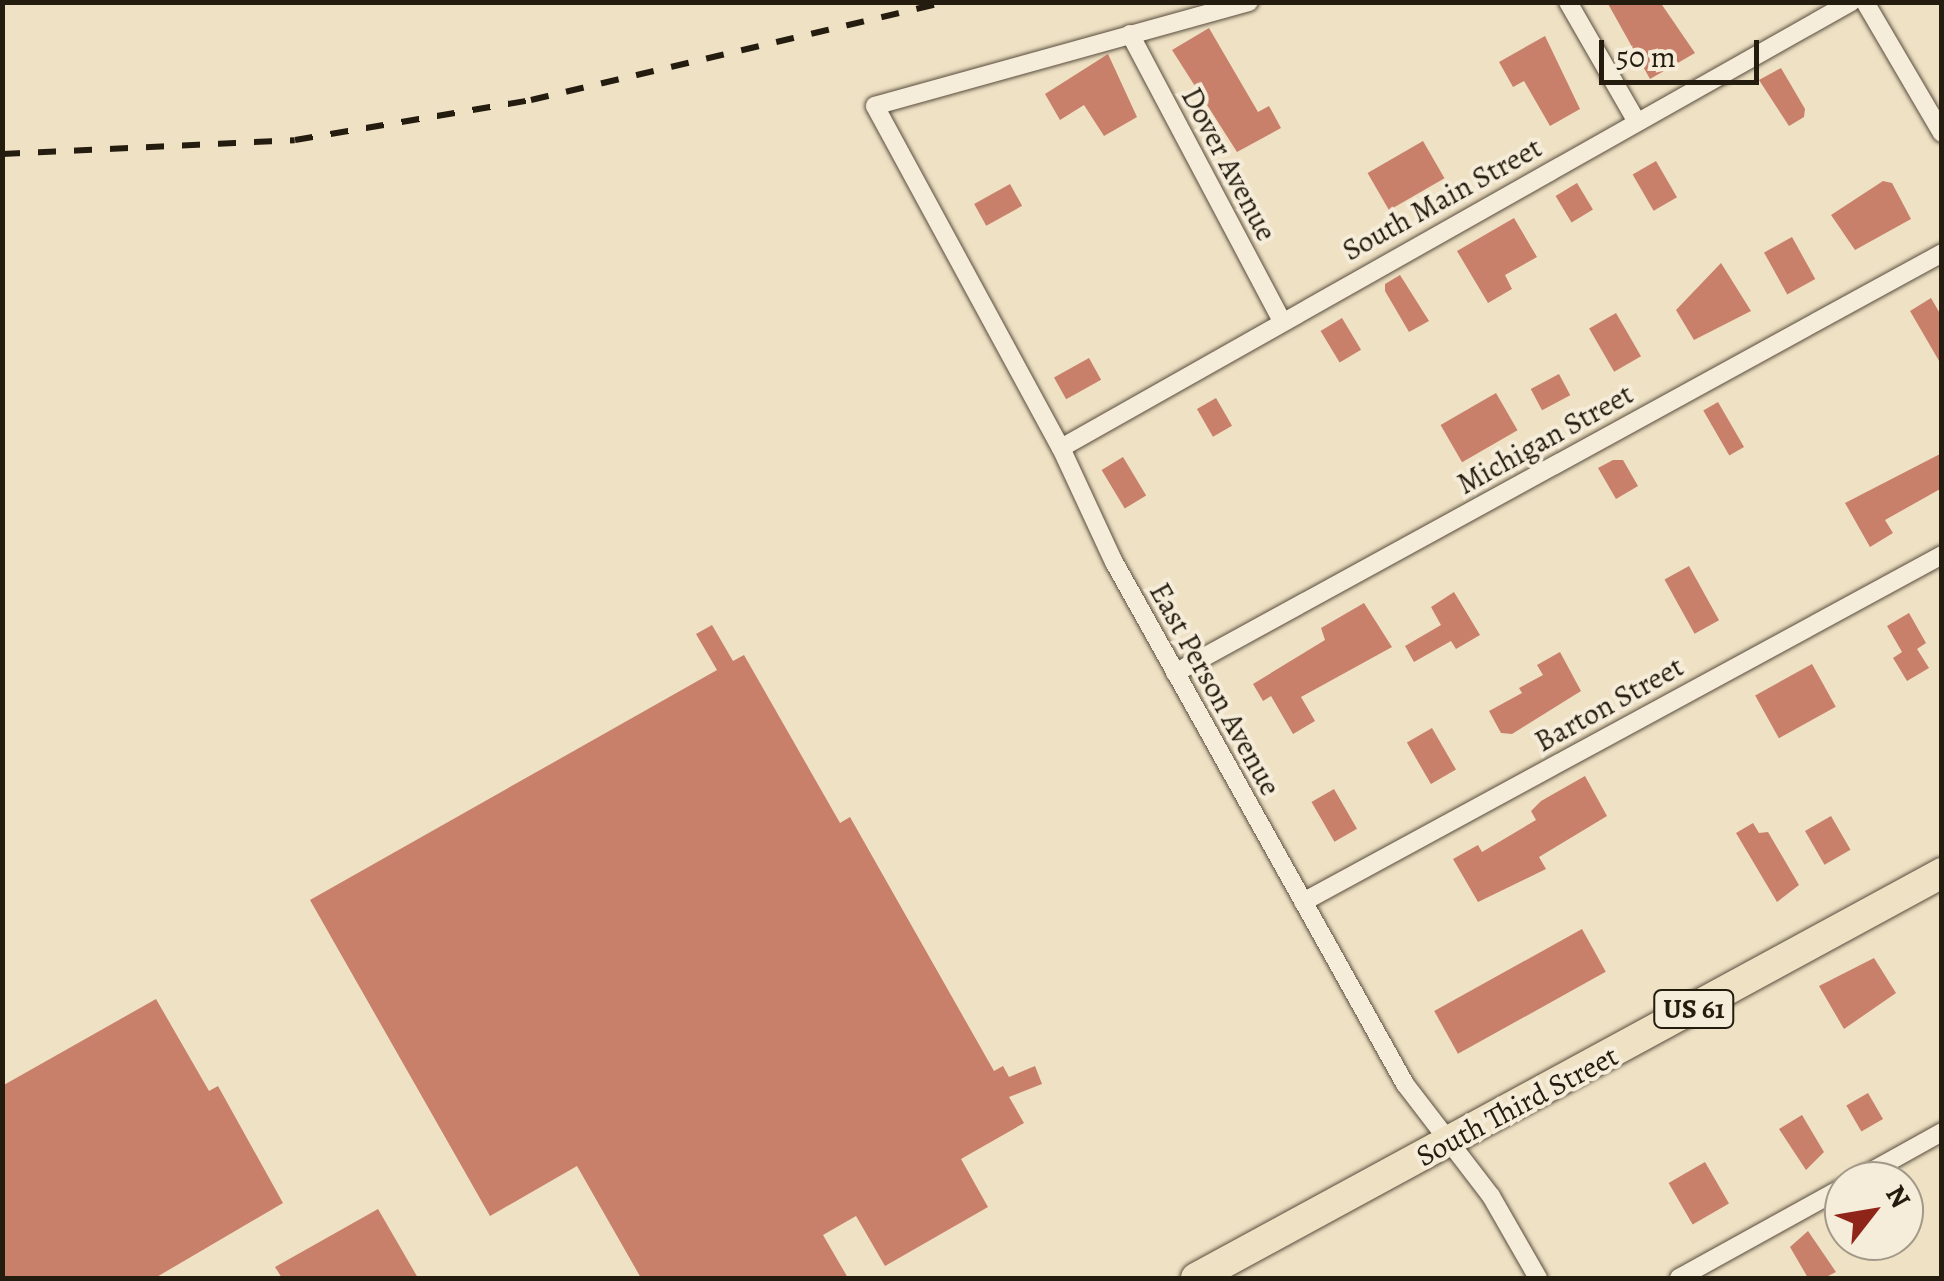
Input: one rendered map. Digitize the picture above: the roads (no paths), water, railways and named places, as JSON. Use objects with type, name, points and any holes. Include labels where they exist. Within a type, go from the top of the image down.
[{"type":"main road","name":"South Third Street","points":[[1196,1278],[1447,1146],[1942,873]]},
{"type":"street","points":[[1130,34],[1249,2]]},
{"type":"street","points":[[1568,2],[1637,122]]},
{"type":"street","name":"South Main Street","points":[[1062,448],[1281,319],[1851,2]]},
{"type":"street","points":[[1865,2],[1942,133]]},
{"type":"street","name":"East Person Avenue","points":[[1130,34],[875,106],[1062,448],[1175,673],[1302,902],[1447,1146],[1491,1196],[1538,1278]]},
{"type":"street","name":"Dover Avenue","points":[[1130,34],[1281,319]]},
{"type":"street","name":"Michigan Street","points":[[1175,673],[1942,253]]},
{"type":"street","name":"Barton Street","points":[[1302,902],[1942,555]]},
{"type":"street","points":[[1890,1161],[1942,1132]]},
{"type":"street","points":[[1679,1278],[1824,1197]]},
{"type":"railway","points":[[2,154],[295,140],[531,100],[946,2]]}]
